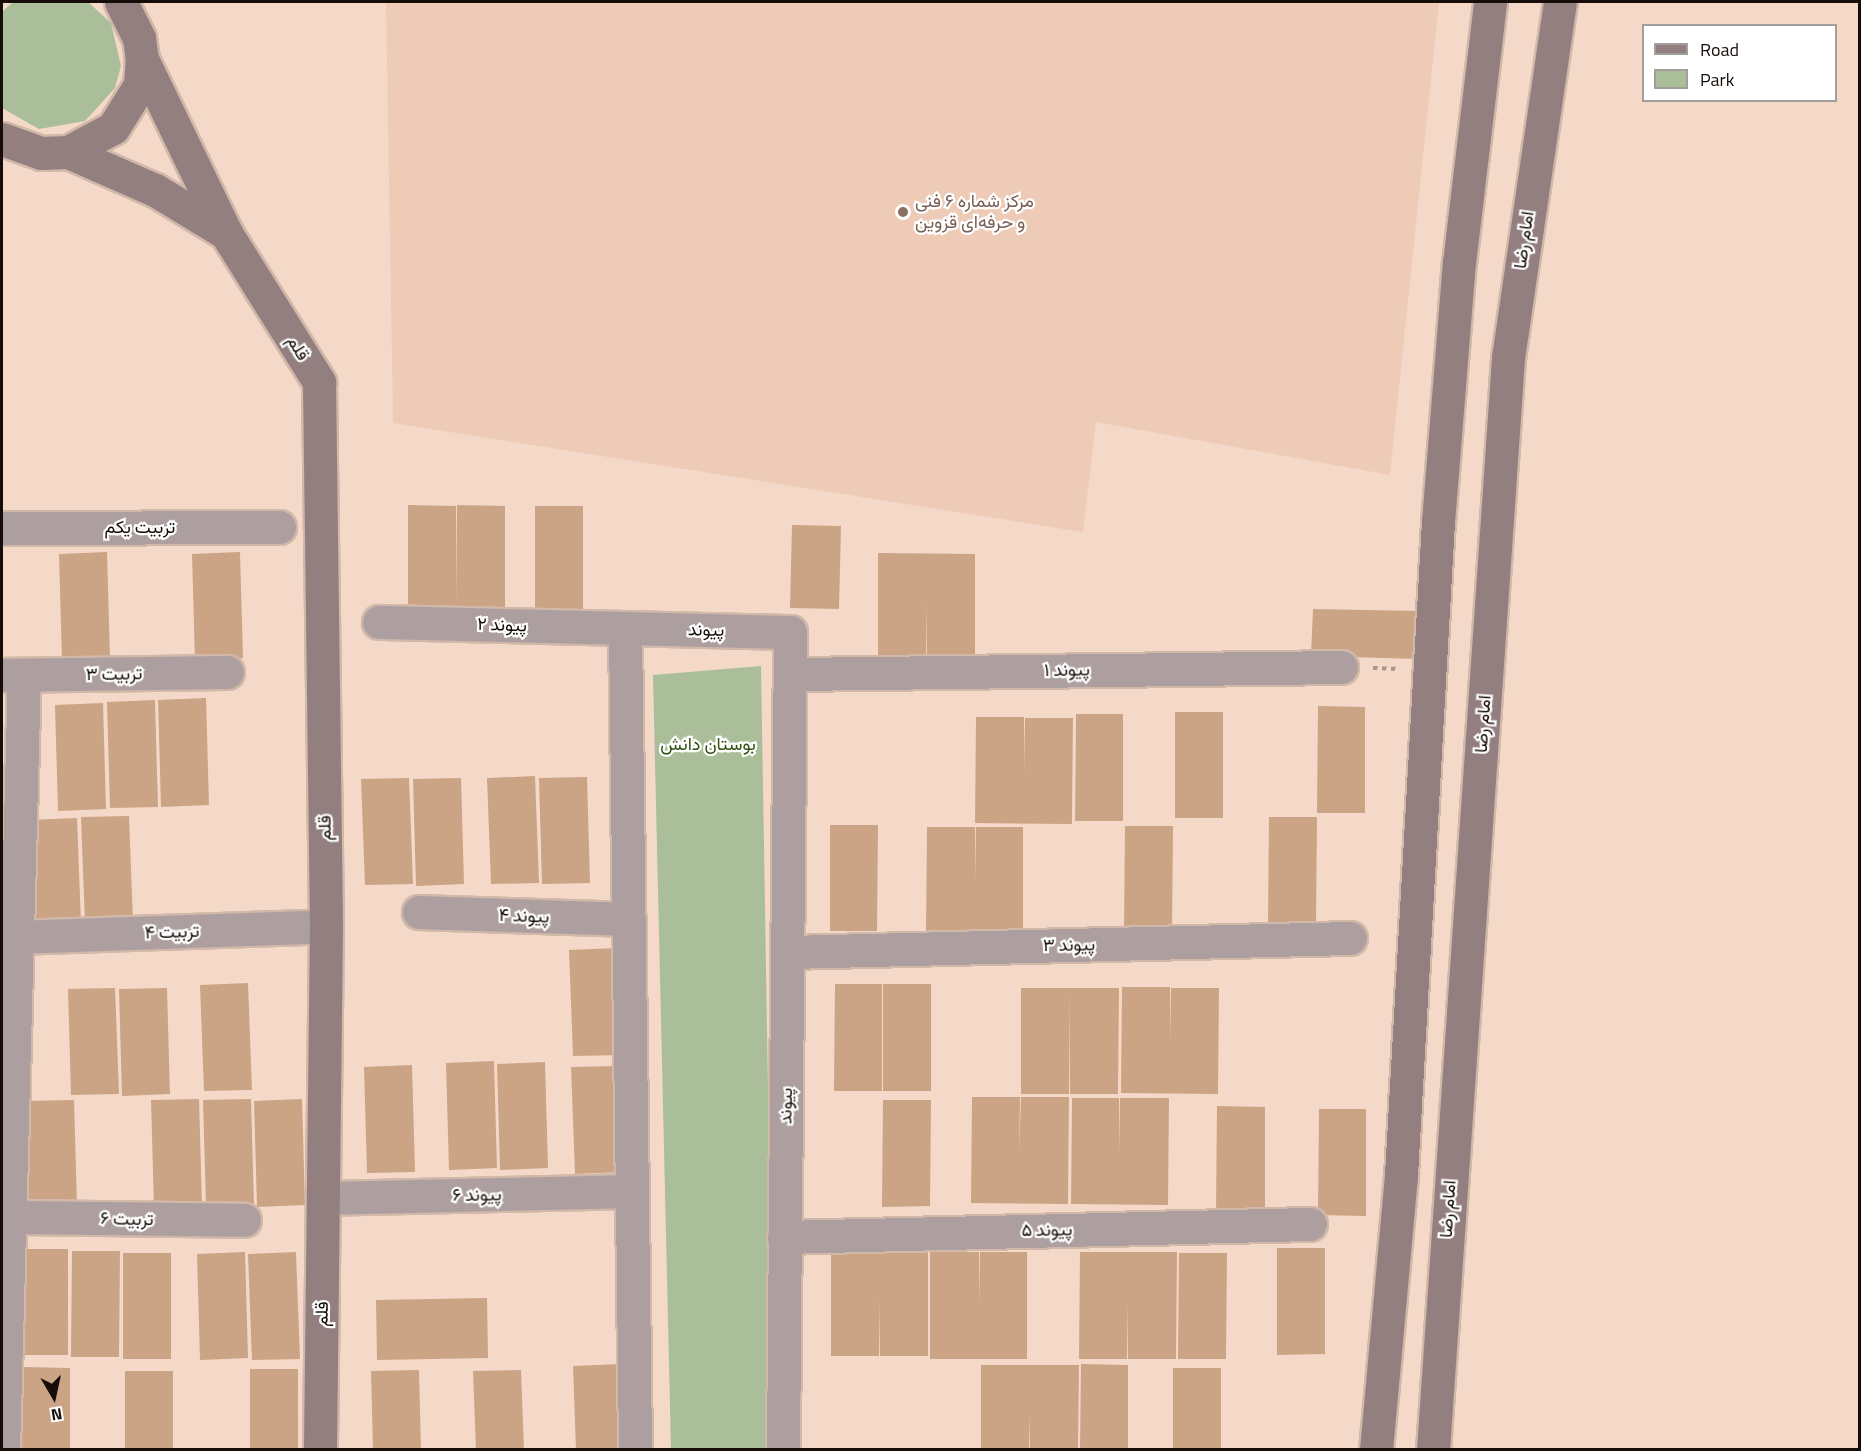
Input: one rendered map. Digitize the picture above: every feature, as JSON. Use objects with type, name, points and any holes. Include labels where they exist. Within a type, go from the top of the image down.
[{"type":"street","name":"قلم","points":[[121,2],[139,38],[142,59],[226,233],[319,382],[326,926],[320,1449]]},
{"type":"street","points":[[1376,1449],[1401,1175],[1430,670],[1459,263],[1490,2]]},
{"type":"street","name":"امام رضا","points":[[1433,1449],[1508,358],[1560,2]]},
{"type":"street","points":[[6,144],[68,152],[106,133],[129,108],[142,59]]},
{"type":"street","name":"قلم","points":[[68,152],[155,190],[226,233]]},
{"type":"street","name":"تربیت یکم","points":[[2,528],[279,527]]},
{"type":"street","name":"پیوند ۲","points":[[380,622],[626,629]]},
{"type":"street","points":[[626,629],[630,1191],[635,1449]]},
{"type":"street","name":"پیوند","points":[[626,629],[790,632],[793,674],[783,1449]]},
{"type":"street","name":"پیوند ۱","points":[[793,674],[1341,667]]},
{"type":"street","name":"تربیت ۳","points":[[13,675],[227,672]]},
{"type":"street","points":[[3,1449],[17,937],[13,675]]},
{"type":"street","name":"پیوند ۴","points":[[419,912],[629,919]]},
{"type":"street","name":"تربیت ۴","points":[[17,937],[326,926]]},
{"type":"street","name":"پیوند ۳","points":[[789,952],[1350,938]]},
{"type":"street","name":"پیوند ۶","points":[[323,1198],[630,1191]]},
{"type":"street","name":"تربیت ۶","points":[[9,1216],[244,1221]]},
{"type":"street","name":"پیوند ۵","points":[[784,1237],[1310,1224]]},
{"type":"path","points":[[1341,667],[1430,670]]},
{"type":"shaded area","name":"مرکز شماره ۶ فنی و حرفه‌ای قزوین","points":[[386,2],[1439,2],[1390,475],[1096,422],[1083,532],[393,423]]},
{"type":"green space","points":[[13,2],[88,2],[111,23],[121,66],[115,88],[85,121],[39,129],[2,108],[2,12]]},
{"type":"green space","name":"بوستان دانش","points":[[761,666],[774,1449],[671,1449],[653,675]]},
{"type":"building","points":[[408,505],[456,506],[456,607],[457,505],[505,506],[505,612],[408,612]]},
{"type":"building","points":[[535,506],[583,506],[583,612],[535,612]]},
{"type":"building","points":[[792,525],[841,526],[839,609],[790,608]]},
{"type":"building","points":[[107,552],[110,659],[62,661],[59,554]]},
{"type":"building","points":[[240,552],[243,658],[195,660],[192,554]]},
{"type":"building","points":[[878,553],[975,554],[975,660],[927,660],[926,604],[926,660],[878,660]]},
{"type":"building","points":[[1313,609],[1419,611],[1418,659],[1311,656]]},
{"type":"building","points":[[206,698],[209,805],[161,807],[158,700]]},
{"type":"building","points":[[155,700],[158,807],[110,808],[107,702]]},
{"type":"building","points":[[103,703],[106,809],[58,811],[55,705]]},
{"type":"building","points":[[1318,706],[1365,707],[1365,813],[1317,813]]},
{"type":"building","points":[[1175,712],[1223,712],[1223,818],[1175,818]]},
{"type":"building","points":[[1076,714],[1123,714],[1123,821],[1075,821]]},
{"type":"building","points":[[976,717],[1024,717],[1024,773],[1025,718],[1073,718],[1072,824],[975,823]]},
{"type":"building","points":[[535,776],[539,883],[491,884],[487,778]]},
{"type":"building","points":[[587,777],[590,883],[542,884],[539,778]]},
{"type":"building","points":[[409,778],[413,884],[365,885],[361,779]]},
{"type":"building","points":[[461,778],[464,884],[416,886],[413,779]]},
{"type":"building","points":[[129,816],[133,922],[85,923],[81,817]]},
{"type":"building","points":[[1269,817],[1317,817],[1316,924],[1268,924]]},
{"type":"building","points":[[77,818],[81,924],[33,926],[29,820]]},
{"type":"building","points":[[830,825],[878,825],[877,931],[830,931]]},
{"type":"building","points":[[1125,826],[1173,826],[1172,932],[1124,932]]},
{"type":"building","points":[[927,827],[975,827],[975,883],[976,827],[1023,827],[1023,934],[926,933]]},
{"type":"building","points":[[617,948],[621,1055],[573,1056],[569,950]]},
{"type":"building","points":[[248,983],[252,1090],[204,1091],[200,985]]},
{"type":"building","points":[[835,984],[882,984],[882,1091],[834,1091]]},
{"type":"building","points":[[883,984],[931,984],[931,1091],[883,1091]]},
{"type":"building","points":[[1122,987],[1170,987],[1170,1043],[1171,988],[1219,988],[1218,1094],[1121,1093]]},
{"type":"building","points":[[115,988],[119,1094],[71,1095],[68,989]]},
{"type":"building","points":[[167,988],[170,1094],[122,1096],[119,989]]},
{"type":"building","points":[[1021,988],[1119,988],[1118,1094],[1070,1094],[1070,991],[1069,1094],[1021,1094]]},
{"type":"building","points":[[494,1061],[497,1168],[449,1170],[446,1063]]},
{"type":"building","points":[[545,1062],[548,1168],[500,1170],[497,1064]]},
{"type":"building","points":[[412,1065],[415,1172],[367,1173],[364,1067]]},
{"type":"building","points":[[619,1066],[623,1172],[575,1174],[571,1067]]},
{"type":"building","points":[[972,1097],[1020,1097],[1019,1154],[1021,1097],[1069,1097],[1068,1204],[971,1203]]},
{"type":"building","points":[[1072,1098],[1119,1098],[1119,1154],[1120,1098],[1169,1098],[1168,1205],[1071,1204]]},
{"type":"building","points":[[199,1099],[202,1205],[154,1207],[151,1100]]},
{"type":"building","points":[[251,1099],[254,1205],[206,1207],[203,1100]]},
{"type":"building","points":[[302,1099],[305,1205],[257,1207],[254,1101]]},
{"type":"building","points":[[74,1100],[77,1206],[29,1208],[26,1101]]},
{"type":"building","points":[[883,1100],[931,1100],[930,1206],[882,1207]]},
{"type":"building","points":[[1217,1106],[1265,1107],[1265,1213],[1216,1213]]},
{"type":"building","points":[[1319,1109],[1366,1109],[1366,1216],[1318,1215]]},
{"type":"building","points":[[1277,1248],[1325,1248],[1325,1354],[1277,1355]]},
{"type":"building","points":[[21,1249],[68,1249],[68,1355],[20,1355]]},
{"type":"building","points":[[831,1249],[928,1250],[928,1356],[880,1356],[879,1300],[879,1356],[831,1356]]},
{"type":"building","points":[[72,1251],[120,1251],[119,1357],[71,1357]]},
{"type":"building","points":[[245,1252],[248,1358],[200,1360],[197,1254]]},
{"type":"building","points":[[296,1252],[300,1359],[252,1360],[248,1254]]},
{"type":"building","points":[[930,1252],[979,1252],[979,1308],[980,1252],[1027,1252],[1027,1359],[930,1359]]},
{"type":"building","points":[[1080,1252],[1177,1252],[1176,1359],[1128,1359],[1128,1303],[1127,1359],[1079,1359]]},
{"type":"building","points":[[123,1253],[171,1253],[171,1359],[123,1359]]},
{"type":"building","points":[[1179,1253],[1227,1253],[1226,1359],[1178,1359]]},
{"type":"building","points":[[487,1298],[488,1358],[377,1360],[376,1300]]},
{"type":"building","points":[[621,1364],[624,1450],[576,1450],[573,1366]]},
{"type":"building","points":[[1081,1364],[1128,1365],[1128,1450],[1080,1450]]},
{"type":"building","points":[[981,1365],[1079,1365],[1078,1450],[1030,1450],[1029,1415],[1029,1450],[981,1450]]},
{"type":"building","points":[[23,1367],[70,1368],[70,1450],[22,1450]]},
{"type":"building","points":[[1173,1368],[1221,1368],[1221,1450],[1173,1450]]},
{"type":"building","points":[[250,1369],[298,1369],[298,1450],[250,1450]]},
{"type":"building","points":[[419,1370],[421,1450],[373,1450],[371,1371]]},
{"type":"building","points":[[521,1370],[524,1450],[476,1450],[473,1371]]},
{"type":"building","points":[[125,1371],[173,1371],[173,1450],[125,1450]]},
{"type":"place","name":"مرکز شماره ۶ فنی و حرفه‌ای قزوین","points":[[903,212]]}]
